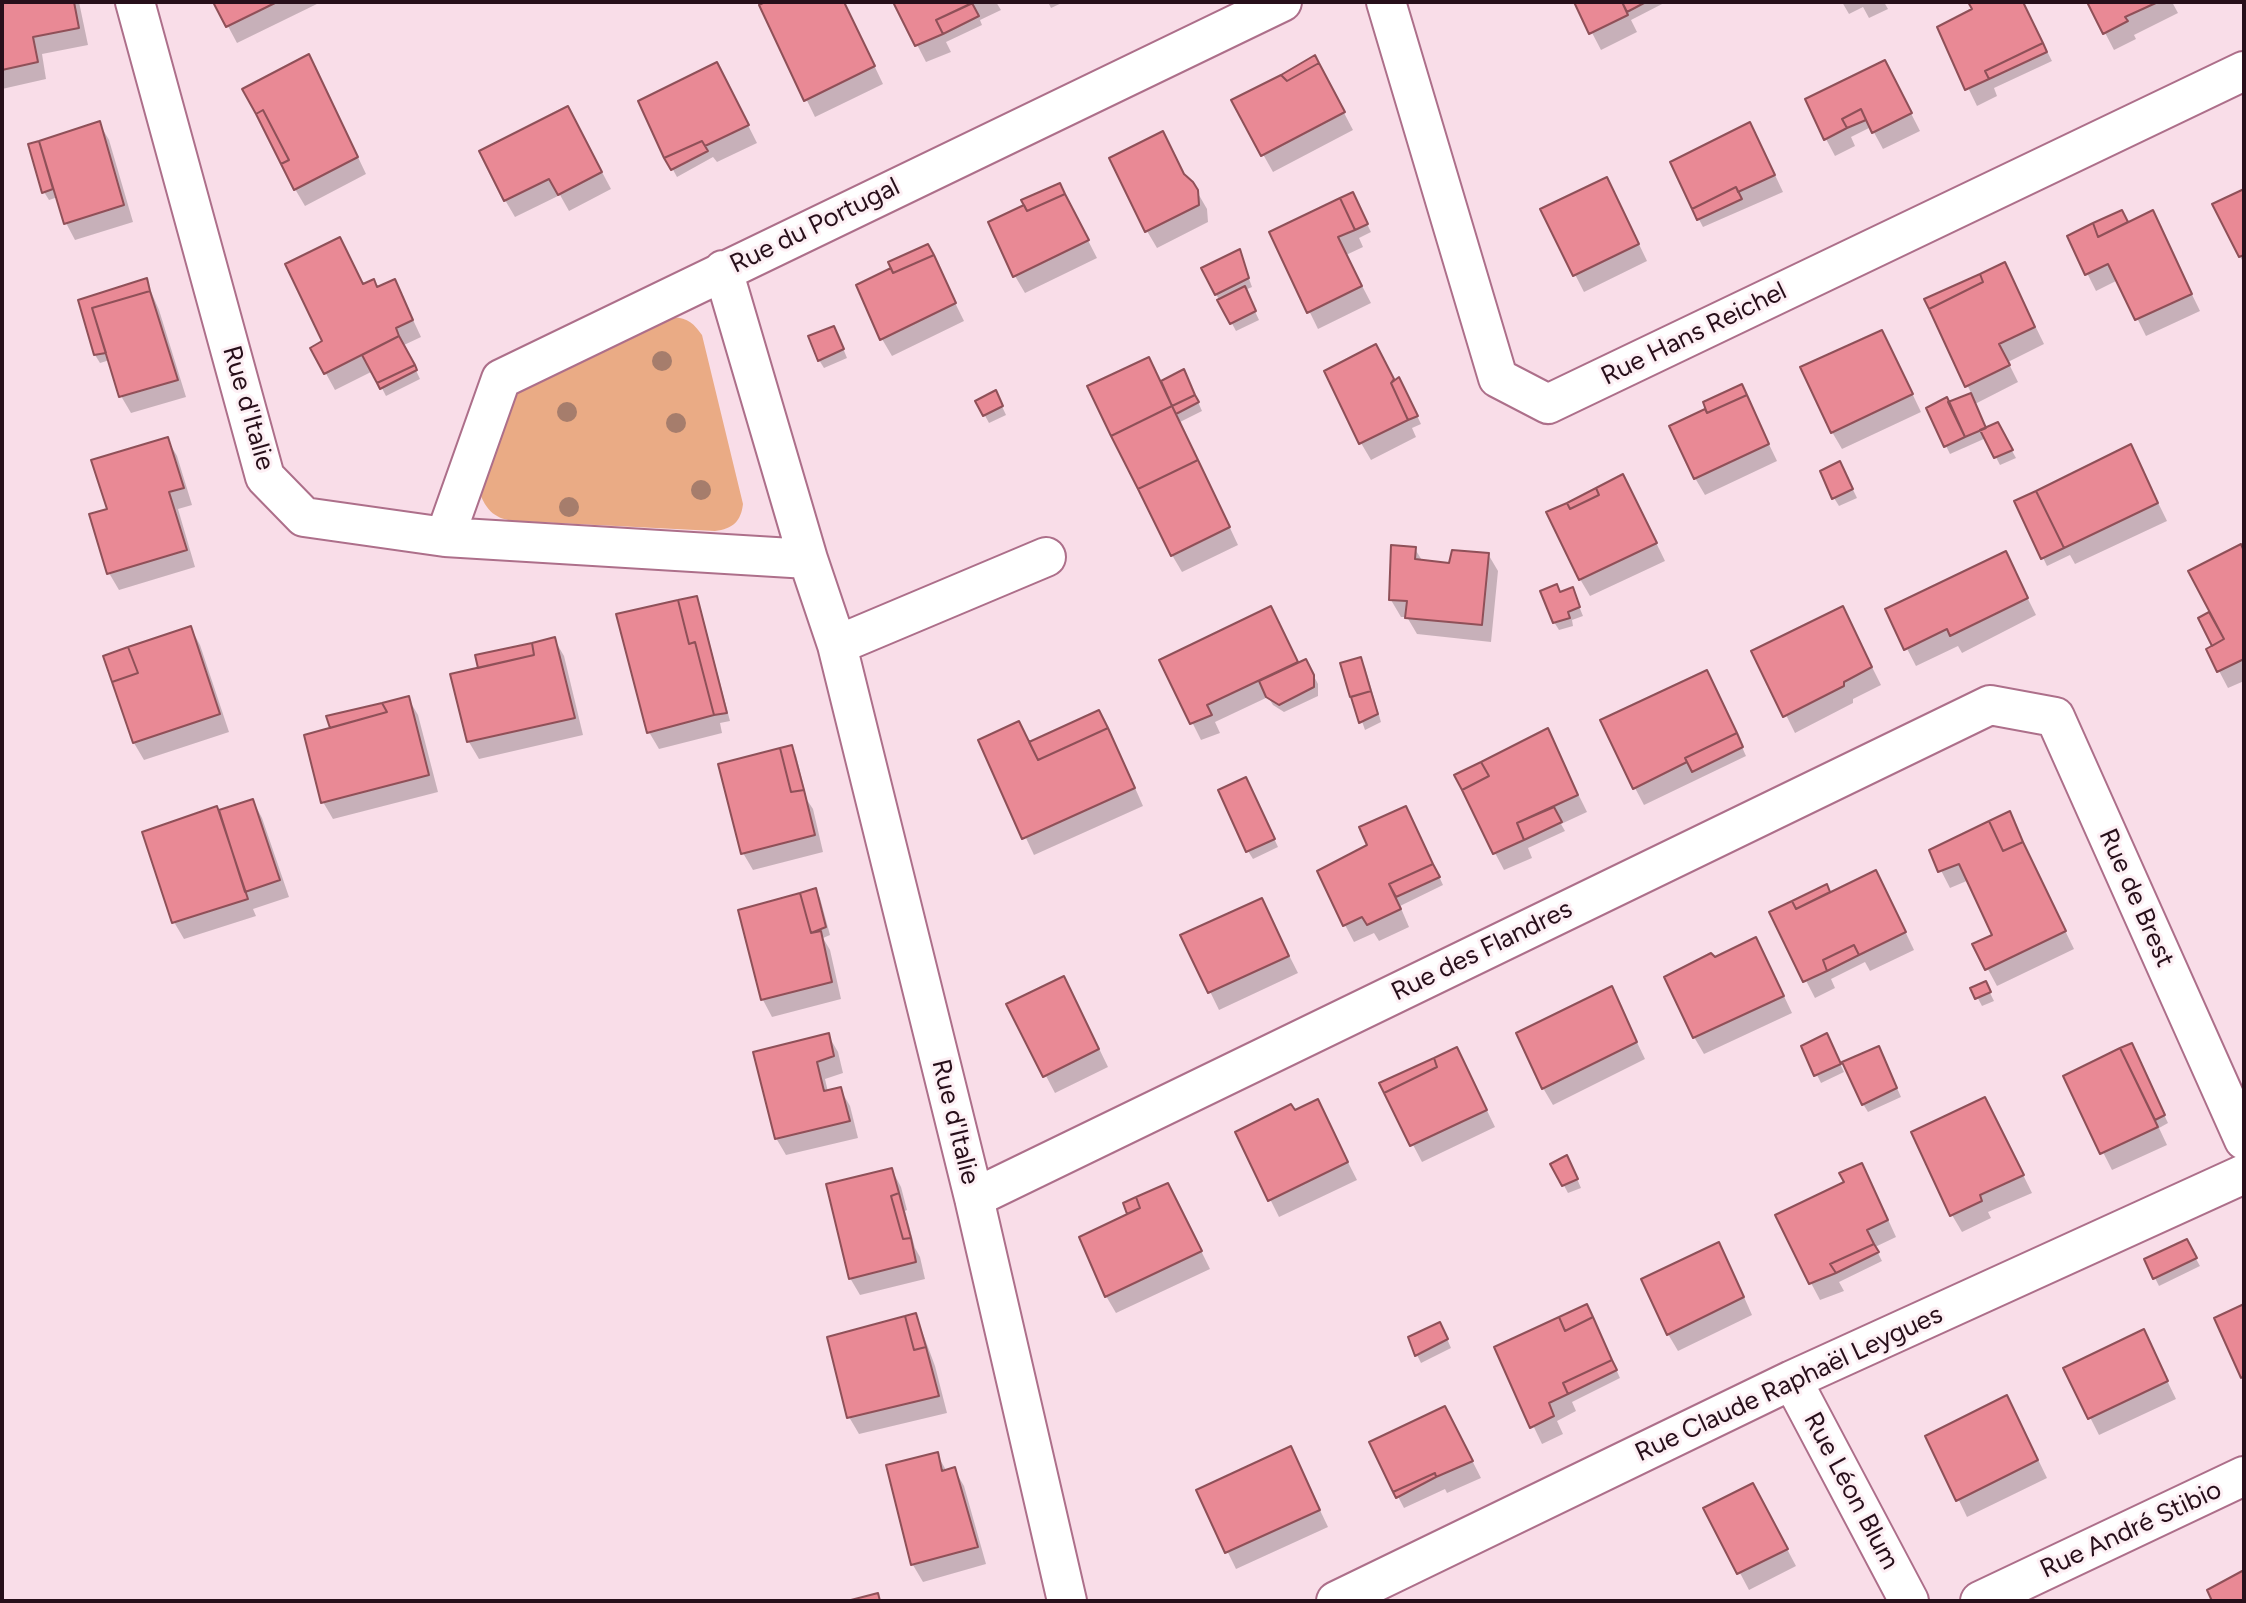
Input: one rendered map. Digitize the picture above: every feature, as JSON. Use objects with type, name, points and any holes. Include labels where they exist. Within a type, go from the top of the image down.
[{"type":"street","name":"Rue d'Italie","points":[[135,2],[265,477],[304,517],[445,537],[808,559]]},
{"type":"street","name":"Rue du Portugal","points":[[445,537],[501,379],[1282,2]]},
{"type":"street","name":"Rue Hans Reichel","points":[[1387,2],[1498,377],[1548,404],[2244,71]]},
{"type":"street","name":"Rue d'Italie","points":[[723,270],[808,559],[837,645],[974,1198],[1067,1601]]},
{"type":"street","points":[[837,645],[1046,557]]},
{"type":"street","name":"Rue des Flandres","points":[[974,1198],[1990,705]]},
{"type":"street","name":"Rue de Brest","points":[[1990,705],[2056,717],[2244,1140]]},
{"type":"street","name":"Rue Claude Raphaël Leygues","points":[[1336,1601],[1792,1380],[2244,1174]]},
{"type":"street","name":"Rue Léon Blum","points":[[1792,1380],[1909,1601]]},
{"type":"street","name":"Rue André Stibio","points":[[1980,1601],[2244,1476]]},
{"type":"shaded area","points":[[670,317],[689,321],[702,335],[743,504],[735,523],[715,531],[517,521],[503,519],[493,513],[479,491],[512,392]]},
{"type":"building","points":[[74,2],[79,28],[33,37],[38,62],[2,70],[2,4]]},
{"type":"building","points":[[213,2],[277,2],[226,27]]},
{"type":"building","points":[[765,2],[844,2],[875,66],[804,101],[759,5]]},
{"type":"building","points":[[893,2],[975,2],[936,20],[943,34],[915,46]]},
{"type":"building","points":[[1574,2],[1622,2],[1628,15],[1589,34]]},
{"type":"building","points":[[1622,2],[1646,2],[1627,12]]},
{"type":"building","points":[[1968,2],[2023,2],[2043,43],[1985,71],[1989,79],[1965,90],[1937,27],[1972,9]]},
{"type":"building","points":[[2087,2],[2158,2],[2125,17],[2128,21],[2103,34]]},
{"type":"building","points":[[972,3],[979,16],[943,34],[936,20]]},
{"type":"building","points":[[2043,43],[2047,52],[1989,79],[1985,71]]},
{"type":"building","points":[[309,54],[358,157],[294,190],[281,164],[289,160],[263,110],[256,114],[242,89]]},
{"type":"building","points":[[1315,55],[1319,63],[1287,81],[1281,75]]},
{"type":"building","points":[[1885,60],[1912,113],[1872,133],[1861,109],[1842,119],[1847,128],[1824,140],[1805,99]]},
{"type":"building","points":[[717,62],[749,125],[705,146],[702,141],[664,158],[638,101]]},
{"type":"building","points":[[1319,63],[1345,112],[1261,156],[1231,100],[1281,75],[1287,81]]},
{"type":"building","points":[[568,106],[602,172],[558,195],[549,179],[504,201],[479,151]]},
{"type":"building","points":[[1861,109],[1866,120],[1847,128],[1842,119]]},
{"type":"building","points":[[263,110],[289,160],[281,164],[256,114]]},
{"type":"building","points":[[100,121],[124,205],[64,224],[39,141]]},
{"type":"building","points":[[1750,122],[1775,175],[1738,192],[1736,187],[1692,209],[1670,162]]},
{"type":"building","points":[[1163,131],[1184,174],[1198,190],[1199,205],[1145,232],[1109,158]]},
{"type":"building","points":[[39,141],[53,189],[42,193],[28,144]]},
{"type":"building","points":[[702,141],[708,151],[671,170],[664,158]]},
{"type":"building","points":[[1607,177],[1639,244],[1573,276],[1540,209]]},
{"type":"building","points":[[1060,183],[1065,194],[1027,211],[1021,200]]},
{"type":"building","points":[[1736,187],[1742,199],[1697,220],[1692,209]]},
{"type":"building","points":[[2244,189],[2244,255],[2239,257],[2212,204]]},
{"type":"building","points":[[1353,192],[1368,224],[1355,230],[1340,198]]},
{"type":"building","points":[[1065,194],[1089,240],[1013,277],[988,222],[1024,205],[1027,211]]},
{"type":"building","points":[[1340,198],[1355,230],[1338,237],[1362,286],[1307,313],[1269,232]]},
{"type":"building","points":[[2122,210],[2128,222],[2098,237],[2093,223]]},
{"type":"building","points":[[2153,210],[2192,294],[2135,320],[2108,264],[2085,275],[2067,236],[2093,223],[2098,237]]},
{"type":"building","points":[[340,237],[363,284],[374,279],[377,287],[395,279],[413,320],[396,328],[399,336],[324,374],[310,348],[322,341],[285,264]]},
{"type":"building","points":[[928,244],[934,255],[893,273],[888,262]]},
{"type":"building","points":[[1240,249],[1249,278],[1215,295],[1201,268]]},
{"type":"building","points":[[934,255],[956,303],[880,340],[856,285],[891,268],[893,273]]},
{"type":"building","points":[[2005,262],[2035,327],[1999,344],[2010,365],[1965,387],[1929,309],[1983,282],[1980,274]]},
{"type":"building","points":[[1980,274],[1983,282],[1929,309],[1924,299]]},
{"type":"building","points":[[147,278],[150,291],[92,308],[106,353],[94,355],[78,300]]},
{"type":"building","points":[[1245,286],[1256,311],[1230,324],[1217,300]]},
{"type":"building","points":[[150,291],[178,380],[119,397],[92,308]]},
{"type":"building","points":[[834,326],[844,349],[818,361],[808,336]]},
{"type":"building","points":[[1882,330],[1913,394],[1831,433],[1800,367]]},
{"type":"building","points":[[399,336],[415,365],[377,383],[362,355]]},
{"type":"building","points":[[1376,344],[1394,379],[1391,383],[1408,420],[1359,444],[1324,371]]},
{"type":"building","points":[[1149,357],[1172,406],[1111,436],[1087,386]]},
{"type":"building","points":[[415,365],[417,370],[380,389],[377,383]]},
{"type":"building","points":[[1184,369],[1195,395],[1172,406],[1161,381]]},
{"type":"building","points":[[1399,377],[1418,416],[1408,420],[1391,383]]},
{"type":"building","points":[[1742,384],[1747,395],[1707,413],[1703,402]]},
{"type":"building","points":[[996,390],[1003,406],[983,416],[975,401]]},
{"type":"building","points":[[1971,393],[1986,428],[1965,437],[1948,402]]},
{"type":"building","points":[[1195,395],[1199,402],[1176,414],[1172,406]]},
{"type":"building","points":[[1747,395],[1769,444],[1694,479],[1669,426],[1705,409],[1707,413]]},
{"type":"building","points":[[1947,397],[1965,437],[1944,447],[1926,408]]},
{"type":"building","points":[[1172,406],[1198,460],[1138,489],[1111,436]]},
{"type":"building","points":[[1998,422],[2013,450],[1994,458],[1980,430]]},
{"type":"building","points":[[168,437],[184,488],[169,492],[187,550],[107,574],[89,514],[107,509],[91,460]]},
{"type":"building","points":[[2131,444],[2158,503],[2064,548],[2036,491]]},
{"type":"building","points":[[1198,460],[1230,527],[1171,556],[1138,489]]},
{"type":"building","points":[[1840,461],[1853,489],[1832,499],[1820,471]]},
{"type":"building","points":[[1623,474],[1657,543],[1579,580],[1546,512],[1567,503],[1570,509],[1599,495],[1596,488]]},
{"type":"building","points":[[1596,488],[1599,495],[1570,509],[1567,503]]},
{"type":"building","points":[[2036,491],[2064,548],[2041,559],[2014,501]]},
{"type":"building","points":[[2241,544],[2244,551],[2244,659],[2217,672],[2206,649],[2224,639],[2188,571]]},
{"type":"building","points":[[1391,545],[1416,547],[1415,559],[1449,563],[1452,550],[1489,553],[1482,625],[1405,618],[1407,601],[1389,600]]},
{"type":"building","points":[[2006,551],[2028,598],[1950,636],[1947,629],[1904,650],[1885,609]]},
{"type":"building","points":[[1557,584],[1560,592],[1573,587],[1580,607],[1568,612],[1570,618],[1553,623],[1540,591]]},
{"type":"building","points":[[697,596],[727,713],[714,715],[695,642],[689,644],[678,600]]},
{"type":"building","points":[[678,600],[689,644],[695,642],[714,715],[647,733],[616,614]]},
{"type":"building","points":[[1271,606],[1298,662],[1207,705],[1212,715],[1190,724],[1159,660]]},
{"type":"building","points":[[1843,606],[1872,667],[1844,682],[1844,686],[1783,717],[1751,651]]},
{"type":"building","points":[[2209,612],[2224,639],[2212,646],[2198,618]]},
{"type":"building","points":[[191,626],[220,714],[133,743],[112,682],[138,673],[128,647]]},
{"type":"building","points":[[555,637],[575,718],[467,742],[450,674],[534,655],[532,643]]},
{"type":"building","points":[[532,643],[534,655],[478,668],[475,655]]},
{"type":"building","points":[[128,647],[138,673],[112,682],[103,656]]},
{"type":"building","points":[[1361,657],[1371,691],[1350,697],[1340,663]]},
{"type":"building","points":[[1306,659],[1314,675],[1314,687],[1279,705],[1266,697],[1259,681]]},
{"type":"building","points":[[1707,670],[1737,733],[1685,758],[1687,762],[1633,789],[1600,720]]},
{"type":"building","points":[[1371,691],[1378,714],[1359,723],[1351,697]]},
{"type":"building","points":[[409,696],[429,775],[321,803],[304,735],[387,712],[382,703]]},
{"type":"building","points":[[382,703],[387,712],[330,728],[326,716]]},
{"type":"building","points":[[1099,710],[1108,728],[1038,760],[1029,742]]},
{"type":"building","points":[[1019,721],[1038,760],[1108,728],[1135,788],[1022,839],[978,740]]},
{"type":"building","points":[[1548,728],[1578,795],[1517,823],[1524,840],[1493,854],[1462,790],[1489,776],[1481,762]]},
{"type":"building","points":[[1737,733],[1743,747],[1692,772],[1685,758]]},
{"type":"building","points":[[792,745],[804,790],[791,792],[780,748]]},
{"type":"building","points":[[780,748],[791,792],[804,790],[815,835],[741,854],[718,764]]},
{"type":"building","points":[[1481,762],[1489,776],[1462,790],[1454,775]]},
{"type":"building","points":[[1246,777],[1275,839],[1246,852],[1218,790]]},
{"type":"building","points":[[253,799],[280,880],[245,892],[219,810]]},
{"type":"building","points":[[217,806],[248,899],[172,923],[142,832]]},
{"type":"building","points":[[1406,806],[1433,864],[1389,884],[1401,909],[1367,925],[1362,917],[1343,926],[1317,871],[1367,845],[1359,827]]},
{"type":"building","points":[[1554,807],[1562,822],[1524,840],[1517,823]]},
{"type":"building","points":[[2010,811],[2023,842],[2003,851],[1989,821]]},
{"type":"building","points":[[1989,821],[2003,851],[2023,842],[2066,931],[1985,970],[1972,944],[1992,935],[1959,864],[1938,872],[1929,850]]},
{"type":"building","points":[[1433,864],[1440,877],[1396,897],[1389,884]]},
{"type":"building","points":[[1876,870],[1906,932],[1859,955],[1854,945],[1823,960],[1827,971],[1803,982],[1769,912],[1792,901],[1796,909]]},
{"type":"building","points":[[1827,884],[1830,892],[1796,909],[1792,901]]},
{"type":"building","points":[[816,888],[826,927],[811,933],[800,893]]},
{"type":"building","points":[[800,893],[811,933],[821,931],[832,982],[761,1000],[738,910]]},
{"type":"building","points":[[1262,898],[1289,956],[1208,993],[1180,935]]},
{"type":"building","points":[[1756,937],[1784,996],[1693,1038],[1664,977],[1711,953],[1715,957]]},
{"type":"building","points":[[1854,945],[1859,955],[1827,971],[1823,960]]},
{"type":"building","points":[[1064,976],[1099,1049],[1043,1077],[1006,1004]]},
{"type":"building","points":[[1986,981],[1991,992],[1975,999],[1970,988]]},
{"type":"building","points":[[1612,986],[1637,1042],[1542,1089],[1516,1033]]},
{"type":"building","points":[[829,1033],[834,1056],[817,1062],[824,1091],[841,1087],[850,1121],[775,1139],[753,1052]]},
{"type":"building","points":[[1827,1033],[1841,1064],[1814,1076],[1801,1046]]},
{"type":"building","points":[[2132,1043],[2165,1115],[2155,1120],[2120,1048]]},
{"type":"building","points":[[1879,1046],[1897,1088],[1862,1105],[1842,1062]]},
{"type":"building","points":[[1457,1047],[1487,1110],[1410,1146],[1384,1093],[1437,1067],[1434,1058]]},
{"type":"building","points":[[2120,1048],[2158,1127],[2100,1154],[2063,1076]]},
{"type":"building","points":[[1434,1058],[1437,1067],[1384,1093],[1379,1083]]},
{"type":"building","points":[[1985,1097],[2024,1175],[1980,1195],[1982,1201],[1950,1216],[1911,1132]]},
{"type":"building","points":[[1318,1099],[1348,1162],[1268,1201],[1235,1132],[1291,1104],[1295,1110]]},
{"type":"building","points":[[1567,1155],[1578,1179],[1562,1186],[1550,1164]]},
{"type":"building","points":[[1862,1163],[1888,1220],[1867,1230],[1874,1244],[1830,1264],[1836,1273],[1809,1284],[1775,1215],[1844,1182],[1839,1173]]},
{"type":"building","points":[[892,1168],[899,1193],[891,1196],[903,1239],[911,1238],[916,1262],[849,1279],[826,1184]]},
{"type":"building","points":[[1168,1183],[1202,1251],[1105,1297],[1079,1237],[1140,1208],[1136,1197]]},
{"type":"building","points":[[899,1193],[911,1238],[903,1239],[891,1196]]},
{"type":"building","points":[[1136,1197],[1140,1208],[1127,1214],[1123,1203]]},
{"type":"building","points":[[2187,1239],[2197,1258],[2153,1279],[2144,1259]]},
{"type":"building","points":[[1719,1242],[1744,1297],[1667,1335],[1641,1279]]},
{"type":"building","points":[[1874,1244],[1879,1252],[1836,1273],[1830,1264]]},
{"type":"building","points":[[1587,1304],[1593,1317],[1565,1331],[1559,1317]]},
{"type":"building","points":[[2244,1304],[2244,1376],[2241,1378],[2214,1318]]},
{"type":"building","points":[[916,1313],[926,1347],[914,1350],[905,1316]]},
{"type":"building","points":[[905,1316],[914,1350],[926,1347],[939,1396],[847,1418],[827,1337]]},
{"type":"building","points":[[1559,1317],[1565,1331],[1593,1317],[1612,1360],[1563,1383],[1568,1394],[1549,1403],[1554,1416],[1530,1428],[1494,1347]]},
{"type":"building","points":[[1440,1322],[1448,1339],[1415,1356],[1408,1337]]},
{"type":"building","points":[[2144,1329],[2168,1381],[2088,1419],[2063,1368]]},
{"type":"building","points":[[1612,1360],[1617,1370],[1568,1394],[1563,1383]]},
{"type":"building","points":[[2007,1395],[2038,1460],[1956,1501],[1925,1436]]},
{"type":"building","points":[[1445,1406],[1473,1461],[1436,1477],[1435,1473],[1393,1492],[1369,1442]]},
{"type":"building","points":[[1291,1446],[1320,1510],[1225,1553],[1196,1490]]},
{"type":"building","points":[[938,1452],[942,1471],[955,1467],[978,1547],[911,1565],[886,1465]]},
{"type":"building","points":[[1435,1473],[1436,1477],[1396,1498],[1393,1492]]},
{"type":"building","points":[[1753,1483],[1788,1549],[1737,1574],[1703,1508]]},
{"type":"building","points":[[2244,1570],[2244,1601],[2212,1601],[2207,1590]]},
{"type":"building","points":[[878,1593],[880,1601],[847,1601]]}]
